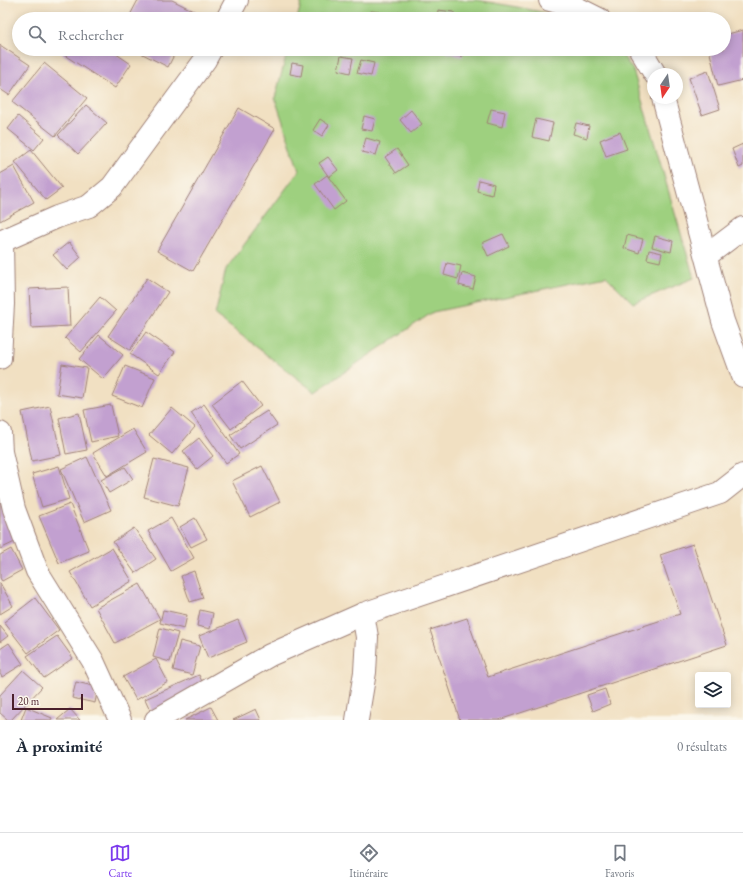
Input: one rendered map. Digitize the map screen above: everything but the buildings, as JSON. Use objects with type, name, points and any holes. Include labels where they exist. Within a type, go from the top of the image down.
[{"type":"street","points":[[231,12],[237,0]]},
{"type":"street","points":[[550,0],[584,12]]},
{"type":"street","points":[[0,358],[3,304],[1,241],[57,217],[89,206],[112,187],[207,56]]},
{"type":"street","points":[[644,56],[651,68]]},
{"type":"street","points":[[665,104],[723,322],[743,376]]},
{"type":"street","points":[[706,256],[743,228]]},
{"type":"street","points":[[0,433],[1,452],[14,509],[37,571],[93,661],[120,720]]},
{"type":"street","points":[[156,720],[270,655],[363,614],[720,493],[743,475]]},
{"type":"street","points":[[357,720],[366,672],[367,637],[363,614]]},
{"type":"green space","points":[[302,0],[477,0],[541,12],[299,12]]},
{"type":"green space","points":[[286,56],[623,56],[633,70],[694,278],[633,303],[606,276],[433,312],[315,392],[215,315],[226,269],[299,171],[275,98]]}]
